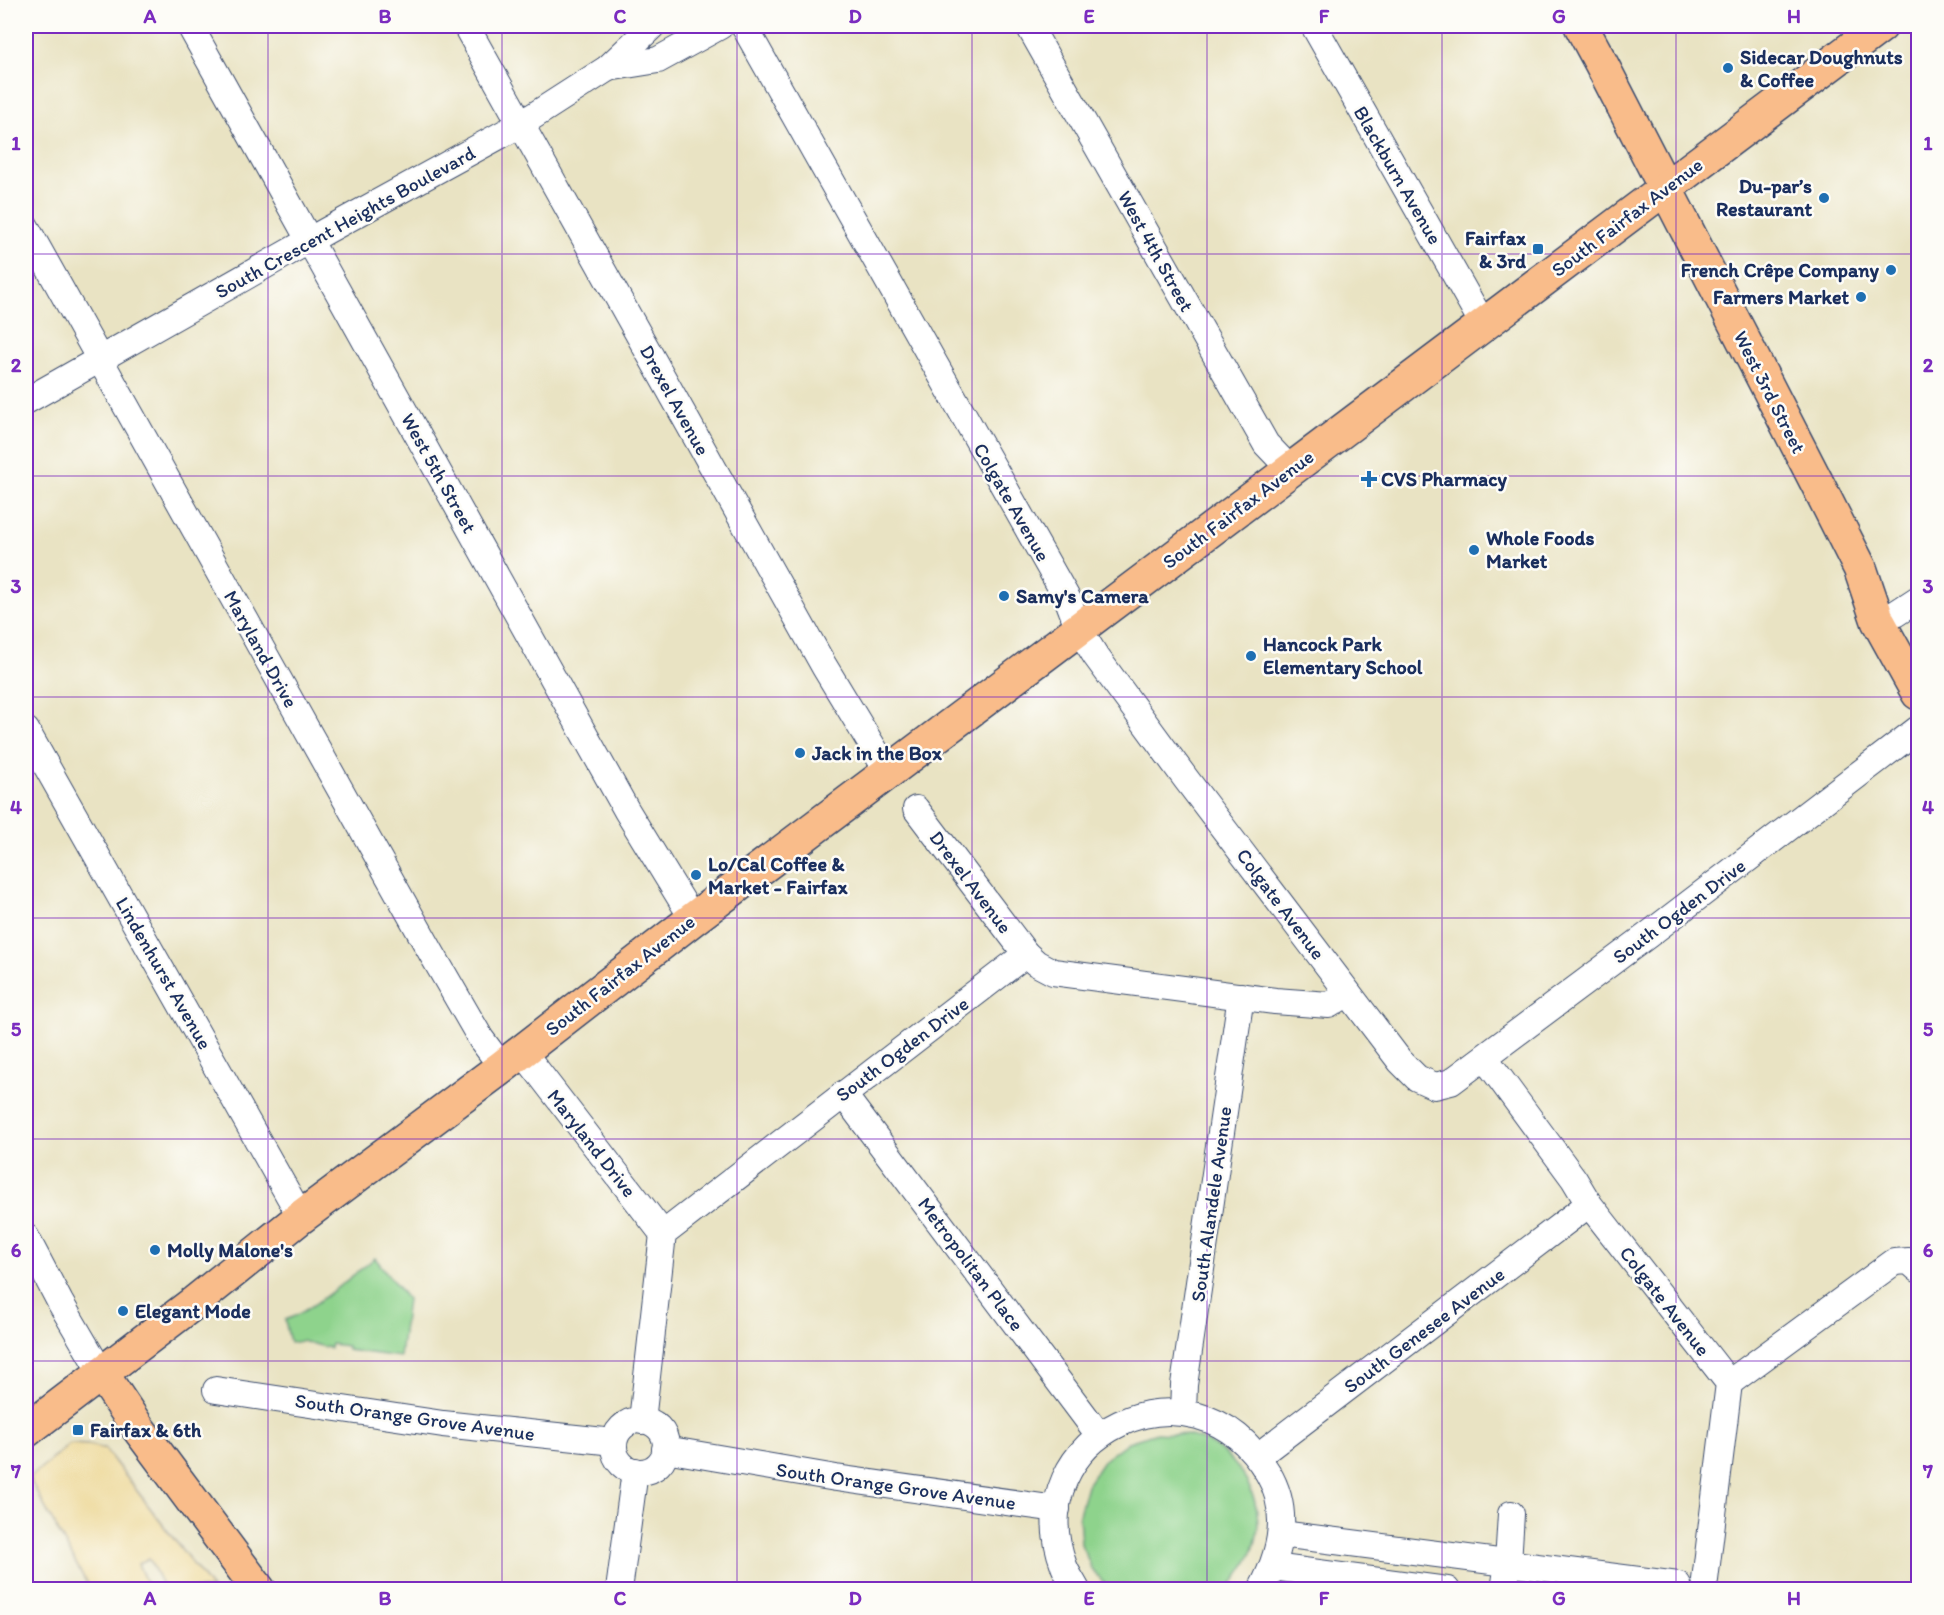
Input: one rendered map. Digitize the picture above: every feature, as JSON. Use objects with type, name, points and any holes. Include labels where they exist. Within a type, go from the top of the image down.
[{"type":"main road","name":"West 3rd Street","points":[[1581,26],[1860,568],[1878,621],[1918,693]]},
{"type":"main road","name":"South Fairfax Avenue","points":[[26,1431],[301,1217],[512,1059],[693,919],[1881,26]]},
{"type":"main road","name":"West 3rd Street","points":[[1860,568],[1906,607],[1918,661]]},
{"type":"main road","points":[[102,1374],[138,1428],[259,1590]]},
{"type":"street","name":"West 5th Street","points":[[190,26],[622,801],[693,919]]},
{"type":"street","name":"Drexel Avenue","points":[[466,26],[824,666],[888,772]]},
{"type":"street","name":"South Crescent Heights Boulevard","points":[[26,401],[309,240],[521,124],[608,68],[652,26]]},
{"type":"street","points":[[608,68],[658,60],[720,26]]},
{"type":"street","name":"Colgate Avenue","points":[[744,26],[1068,600],[1079,629],[1095,655],[1179,770],[1400,1061],[1417,1078],[1435,1086]]},
{"type":"street","name":"West 4th Street","points":[[1029,26],[1266,444],[1291,470]]},
{"type":"street","name":"Blackburn Avenue","points":[[1314,26],[1483,324]]},
{"type":"street","name":"Maryland Drive","points":[[26,227],[481,1039],[512,1059],[663,1234]]},
{"type":"street","name":"South Ogden Drive","points":[[1435,1086],[1451,1082],[1485,1058],[1918,729]]},
{"type":"street","name":"Lindenhurst Avenue","points":[[26,730],[301,1217]]},
{"type":"street","name":"Drexel Avenue","points":[[916,809],[1026,954]]},
{"type":"street","points":[[1026,954],[1036,963],[1053,972],[1275,1001],[1329,1005],[1348,993]]},
{"type":"street","name":"South Ogden Drive","points":[[663,1234],[1026,954]]},
{"type":"street","name":"South Alandele Avenue","points":[[1183,1412],[1186,1373],[1241,996]]},
{"type":"street","name":"Colgate Avenue","points":[[1485,1058],[1574,1179],[1589,1204],[1729,1383]]},
{"type":"street","name":"Metropolitan Place","points":[[843,1094],[1099,1435]]},
{"type":"street","name":"South Genesee Avenue","points":[[1258,1456],[1589,1204]]},
{"type":"street","points":[[642,1421],[663,1234]]},
{"type":"street","points":[[26,1237],[102,1374]]},
{"type":"street","points":[[1281,1534],[1675,1587],[1686,1580],[1712,1585],[1729,1383],[1894,1262],[1913,1265]]},
{"type":"street","name":"South Orange Grove Avenue","points":[[216,1390],[443,1424],[614,1442]]},
{"type":"street","points":[[1077,1590],[1064,1567],[1057,1538],[1057,1509],[1064,1481],[1079,1456],[1099,1435],[1125,1420],[1153,1412],[1183,1412],[1211,1420],[1237,1435],[1258,1456],[1272,1480],[1280,1506],[1281,1534],[1273,1568],[1260,1590]]},
{"type":"street","points":[[642,1421],[652,1423],[658,1428],[662,1434],[665,1449],[659,1463],[653,1468],[646,1471],[635,1471],[622,1466],[614,1451],[614,1442],[622,1427],[629,1422],[642,1421]]},
{"type":"street","name":"South Orange Grove Avenue","points":[[665,1449],[836,1478],[1057,1509]]},
{"type":"street","points":[[619,1590],[635,1471]]},
{"type":"street","points":[[1504,1590],[1511,1514]]},
{"type":"street","points":[[1273,1568],[1447,1590]]},
{"type":"green space","points":[[375,1258],[407,1299],[400,1357],[347,1350],[347,1346],[331,1344],[330,1348],[301,1341],[290,1343],[285,1320],[318,1302]]},
{"type":"green space","points":[[1157,1433],[1185,1435],[1202,1440],[1218,1449],[1244,1476],[1252,1493],[1257,1511],[1258,1529],[1254,1547],[1243,1570],[1227,1589],[1110,1589],[1093,1571],[1081,1544],[1079,1514],[1087,1485],[1104,1460],[1128,1442]]},
{"type":"sand","points":[[70,1444],[105,1449],[212,1589],[164,1589],[149,1558],[138,1564],[149,1589],[90,1589],[29,1478]]},
{"type":"place","name":"Sidecar Doughnuts & Coffee","points":[[1728,68]]},
{"type":"place","name":"Du-par’s Restaurant","points":[[1824,198]]},
{"type":"place","name":"Fairfax & 3rd","points":[[1538,249]]},
{"type":"place","name":"French Crêpe Company","points":[[1891,270]]},
{"type":"place","name":"Farmers Market","points":[[1861,297]]},
{"type":"place","name":"CVS Pharmacy","points":[[1369,479]]},
{"type":"place","name":"Whole Foods Market","points":[[1474,550]]},
{"type":"place","name":"Samy's Camera","points":[[1004,596]]},
{"type":"place","name":"Hancock Park Elementary School","points":[[1251,656]]},
{"type":"place","name":"Jack in the Box","points":[[800,753]]},
{"type":"place","name":"Lo/Cal Coffee & Market - Fairfax","points":[[696,875]]},
{"type":"place","name":"Molly Malone's","points":[[155,1250]]},
{"type":"place","name":"Elegant Mode","points":[[123,1311]]},
{"type":"place","name":"Fairfax & 6th","points":[[78,1430]]}]
